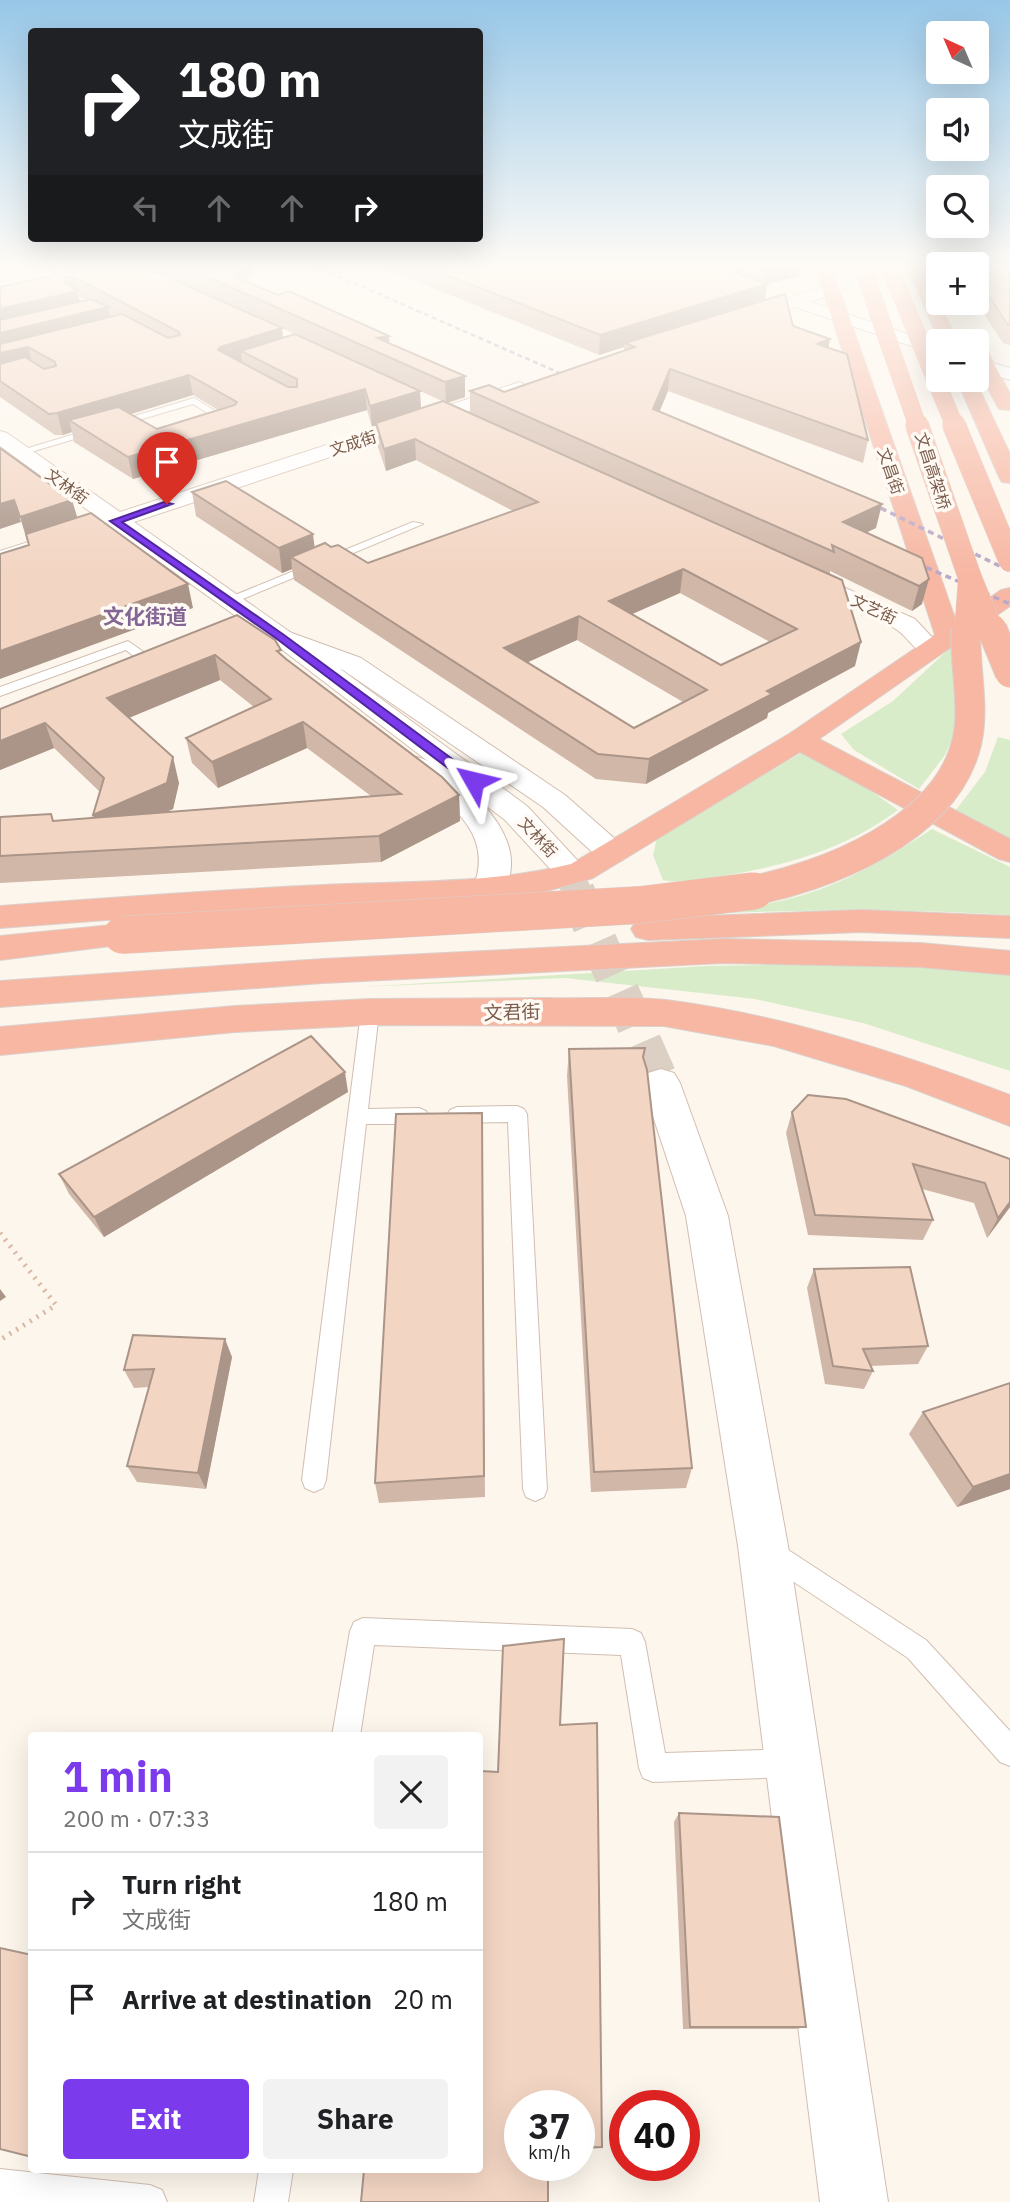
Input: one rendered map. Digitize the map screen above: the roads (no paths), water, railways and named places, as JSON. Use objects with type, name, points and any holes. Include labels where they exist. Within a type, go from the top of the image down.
[{"type":"highway","name":"文昌街","points":[[855,369],[939,642]]},
{"type":"highway","points":[[874,369],[882,393],[922,437]]},
{"type":"highway","name":"文昌高架桥","points":[[898,369],[970,578],[1010,673]]},
{"type":"highway","name":"文昌高架桥","points":[[931,369],[1010,560]]},
{"type":"highway","points":[[989,373],[1010,413]]},
{"type":"highway","points":[[971,392],[1010,477]]},
{"type":"highway","points":[[0,948],[122,935],[640,905],[712,898],[774,887],[826,868],[881,843],[919,816],[949,784],[964,751],[971,708],[965,648],[970,578]]},
{"type":"highway","points":[[0,917],[212,901],[489,888],[540,882],[582,871],[799,740],[1005,597]]},
{"type":"highway","points":[[799,740],[1010,852]]},
{"type":"highway","points":[[0,968],[203,959],[716,925],[861,921],[1010,927]]},
{"type":"highway","points":[[0,942],[42,942]]},
{"type":"highway","points":[[0,994],[323,971],[722,951],[920,955],[1010,963]]},
{"type":"highway","name":"文君街","points":[[0,1041],[235,1019],[370,1013],[548,1010],[664,1013],[774,1033],[918,1075],[1010,1111]]},
{"type":"highway","points":[[0,1031],[52,1035]]},
{"type":"street","name":"文成街","points":[[0,559],[538,383]]},
{"type":"street","points":[[414,397],[474,424]]},
{"type":"street","name":"文林街","points":[[10,445],[229,600],[264,630],[516,813],[566,867]]},
{"type":"street","name":"文艺街","points":[[783,567],[939,642]]},
{"type":"street","points":[[264,630],[352,664],[554,801],[612,853]]},
{"type":"street","points":[[264,630],[300,676],[456,795],[486,826],[496,868],[489,888]]},
{"type":"street","points":[[661,1083],[708,1216],[763,1546],[854,2202]]},
{"type":"lane","points":[[10,445],[128,424],[194,401],[233,424],[221,428]]},
{"type":"lane","points":[[229,600],[417,524]]},
{"type":"lane","points":[[0,692],[128,645],[153,665]]},
{"type":"lane","points":[[314,1480],[370,1013]]},
{"type":"lane","points":[[358,1117],[517,1114],[535,1489]]},
{"type":"lane","points":[[763,1546],[917,1649],[1010,1752]]},
{"type":"lane","points":[[347,1732],[363,1631],[632,1642],[653,1768],[793,1763]]},
{"type":"lane","points":[[271,2202],[276,2173]]},
{"type":"lane","points":[[0,2186],[150,2202]]},
{"type":"tunnel","points":[[566,867],[577,892]]},
{"type":"tunnel","points":[[576,891],[661,1083]]},
{"type":"railway","points":[[550,369],[578,381]]},
{"type":"railway","points":[[862,499],[1010,571]]},
{"type":"railway","points":[[907,559],[1010,604]]},
{"type":"district","name":"文化街道","points":[[145,617]]}]
